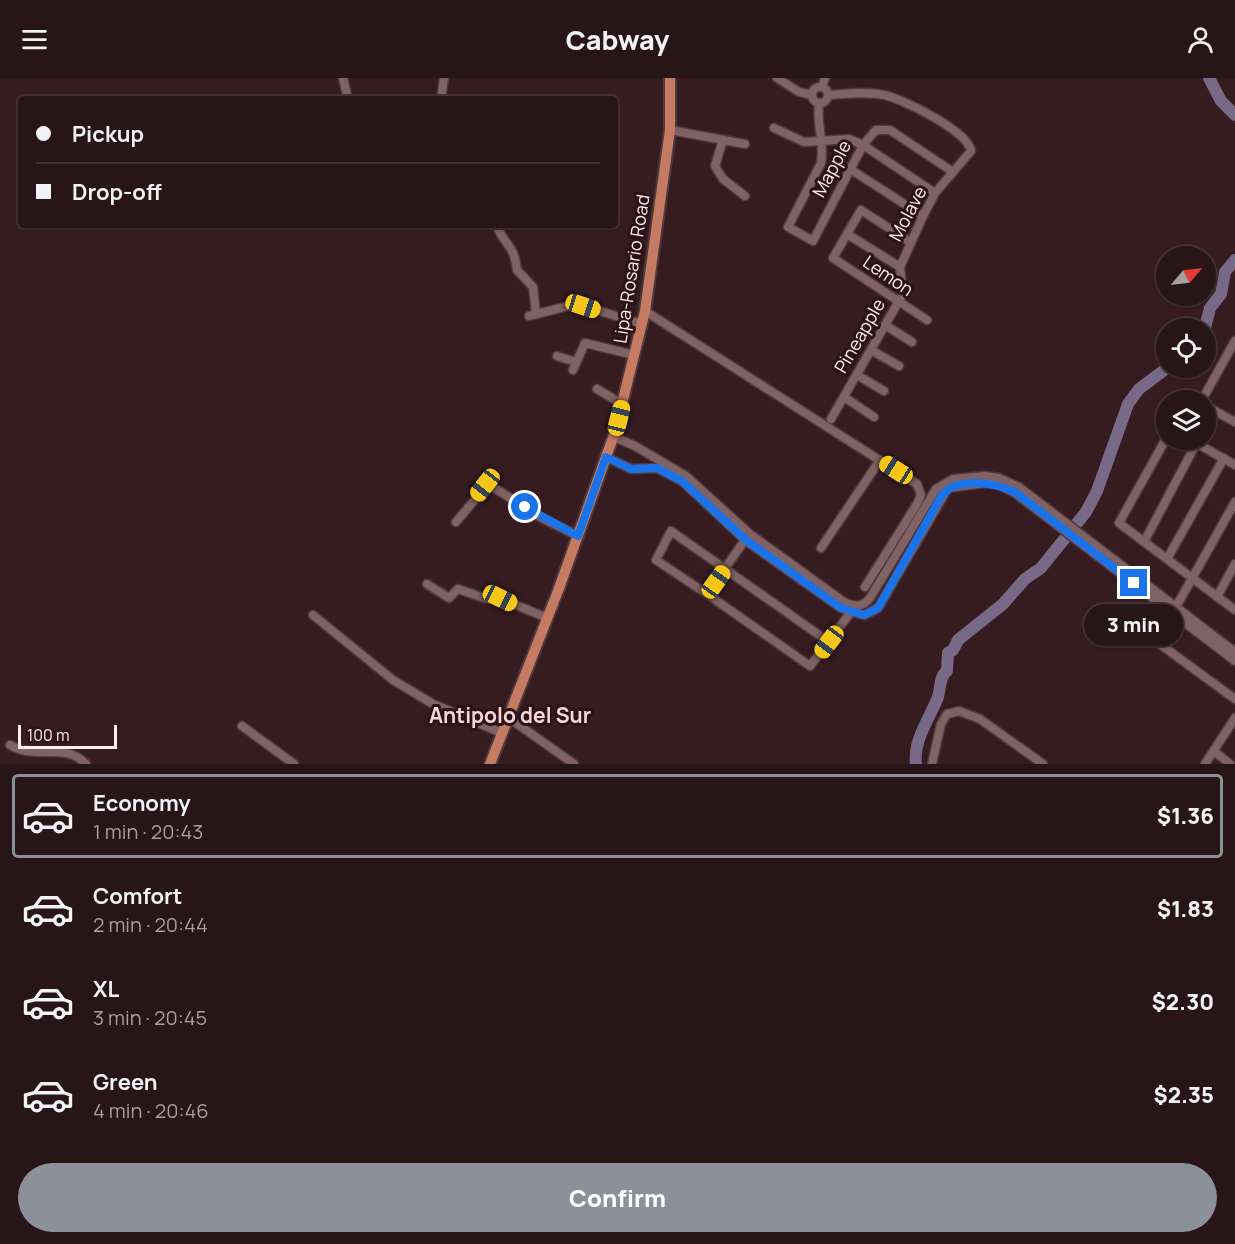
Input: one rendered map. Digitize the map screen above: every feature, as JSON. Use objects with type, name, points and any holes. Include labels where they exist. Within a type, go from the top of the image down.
[{"type":"main road","name":"Lipa-Rosario Road","points":[[490,764],[614,437],[645,311],[670,130],[670,78]]},
{"type":"street","points":[[343,78],[347,96]]},
{"type":"street","points":[[441,96],[444,78]]},
{"type":"street","points":[[777,78],[799,92],[812,95],[819,104],[817,122],[821,139]]},
{"type":"street","points":[[822,87],[825,78]]},
{"type":"street","points":[[812,95],[815,89],[822,87]]},
{"type":"street","points":[[819,104],[826,102],[828,95],[822,87]]},
{"type":"street","name":"Molave","points":[[828,95],[884,95],[905,102],[964,138],[971,151],[935,193],[900,267]]},
{"type":"street","points":[[774,128],[804,142],[821,139],[849,140],[863,146],[935,193]]},
{"type":"street","points":[[670,130],[745,144]]},
{"type":"street","name":"Mapple","points":[[821,139],[820,163],[788,227],[813,242],[850,169],[863,146],[876,130],[890,130],[953,172]]},
{"type":"street","points":[[723,140],[715,166],[723,178],[745,196]]},
{"type":"street","points":[[850,169],[923,216]]},
{"type":"street","points":[[900,267],[847,234],[861,210],[910,242]]},
{"type":"street","points":[[498,228],[513,250],[517,259],[517,270],[533,287],[532,315],[583,306],[642,324]]},
{"type":"street","name":"Lemon","points":[[847,234],[833,258],[927,320]]},
{"type":"street","name":"Pineapple","points":[[831,418],[898,303],[904,287],[900,267]]},
{"type":"street","points":[[645,311],[917,484],[921,495],[865,587]]},
{"type":"street","points":[[885,326],[912,342]]},
{"type":"street","points":[[1208,390],[1235,341]]},
{"type":"street","points":[[557,356],[574,366],[582,346],[588,343],[634,355]]},
{"type":"street","points":[[871,350],[900,366]]},
{"type":"street","points":[[857,375],[885,391]]},
{"type":"street","points":[[597,388],[622,404]]},
{"type":"street","points":[[844,397],[874,417]]},
{"type":"street","points":[[1216,412],[1235,422]]},
{"type":"street","points":[[614,437],[686,476],[748,537],[844,602],[855,607],[865,605],[870,598],[936,489],[945,482],[985,476],[999,478],[1018,487],[1174,609],[1235,652]]},
{"type":"street","points":[[1160,450],[1119,523],[1235,610]]},
{"type":"street","points":[[1144,542],[1190,450]]},
{"type":"street","points":[[1210,450],[1235,465]]},
{"type":"street","points":[[648,466],[652,456]]},
{"type":"street","points":[[606,457],[631,469],[648,466],[682,481],[748,537],[851,612],[864,615],[878,608],[948,488],[985,483],[998,484],[1015,492],[1065,525]]},
{"type":"street","points":[[1167,559],[1224,458]]},
{"type":"street","points":[[821,548],[880,460]]},
{"type":"street","points":[[456,522],[485,485],[491,484],[542,518],[578,536]]},
{"type":"street","points":[[1235,502],[1192,579],[1153,639],[1235,699]]},
{"type":"street","points":[[829,642],[672,531],[656,560],[810,666],[829,642],[851,612]]},
{"type":"street","points":[[707,594],[748,537]]},
{"type":"street","points":[[1217,597],[1235,564]]},
{"type":"street","points":[[427,584],[443,597],[448,598],[458,589],[464,589],[481,597],[500,598],[547,618]]},
{"type":"street","points":[[1174,609],[1235,661]]},
{"type":"street","points":[[313,615],[393,680],[433,704],[502,733]]},
{"type":"street","points":[[932,764],[941,724],[947,714],[959,711],[980,719],[1043,764]]},
{"type":"street","points":[[508,718],[574,764]]},
{"type":"street","points":[[1205,764],[1235,718]]},
{"type":"street","points":[[242,726],[294,764]]},
{"type":"street","points":[[10,745],[30,753],[64,751],[86,764]]},
{"type":"street","points":[[1214,751],[1230,764]]},
{"type":"waterway","points":[[1209,78],[1221,101],[1235,115]]},
{"type":"waterway","points":[[1208,318],[1210,308],[1221,294],[1225,272],[1235,260]]},
{"type":"waterway","points":[[916,764],[917,746],[938,697],[943,676],[947,671],[948,653],[953,650],[958,640],[1003,604],[1025,579],[1041,568],[1086,512],[1097,491],[1128,404],[1139,389],[1156,376]]},
{"type":"district","name":"Antipolo del Sur","points":[[510,716]]},
{"type":"route","points":[[525,507],[578,536],[606,457],[631,469],[648,466],[657,468],[682,481],[746,540],[802,581],[841,608],[854,614],[864,615],[878,608],[948,488],[985,483],[998,484],[1015,492],[1134,583]]}]
